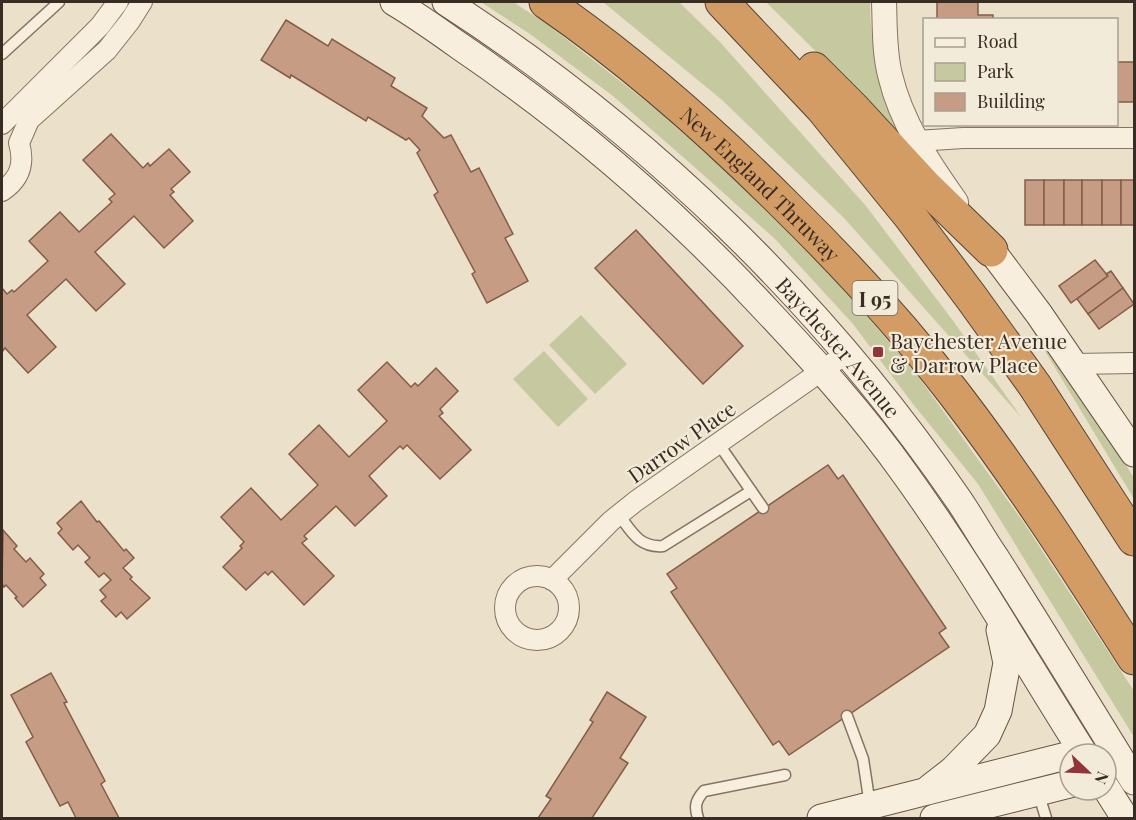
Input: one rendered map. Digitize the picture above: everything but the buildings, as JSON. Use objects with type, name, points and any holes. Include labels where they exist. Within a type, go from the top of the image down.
[{"type":"highway","name":"New England Thruway","points":[[546,2],[635,68],[713,135],[766,183],[854,275],[932,366],[995,448],[1074,562],[1134,658]]},
{"type":"highway","points":[[722,2],[822,108],[910,216],[1035,386],[1134,539]]},
{"type":"highway","points":[[747,2],[854,108],[924,185],[991,250]]},
{"type":"main road","name":"Baychester Avenue","points":[[394,2],[541,104],[648,191],[724,264],[864,419],[906,475],[945,531],[1081,742]]},
{"type":"main road","name":"Baychester Avenue","points":[[446,2],[550,74],[656,161],[755,254],[847,353],[896,414],[958,498],[1082,742]]},
{"type":"main road","points":[[991,250],[1074,364],[1134,453]]},
{"type":"main road","points":[[924,792],[953,770],[987,735],[998,711],[1006,663],[998,616]]},
{"type":"main road","points":[[821,819],[871,812],[924,792],[1058,760]]},
{"type":"main road","name":"Baychester Avenue","points":[[1118,771],[1134,781]]},
{"type":"main road","points":[[934,819],[1058,787]]},
{"type":"main road","points":[[1115,802],[1125,819]]},
{"type":"street","points":[[2,124],[100,26],[118,2]]},
{"type":"street","points":[[2,191],[18,176],[22,165],[19,143],[30,120],[107,50],[142,2]]},
{"type":"street","points":[[884,2],[885,46],[890,76],[904,115],[916,141],[942,183],[991,250]]},
{"type":"street","points":[[916,141],[963,138],[1134,138]]},
{"type":"street","name":"Darrow Place","points":[[552,580],[619,515],[847,353]]},
{"type":"street","points":[[1074,364],[1134,363]]},
{"type":"lane","points":[[2,54],[59,2]]},
{"type":"lane","points":[[718,443],[763,508]]},
{"type":"lane","points":[[619,515],[638,539],[650,547],[663,546],[751,491]]},
{"type":"lane","points":[[847,716],[863,759],[871,812]]},
{"type":"lane","points":[[698,819],[695,808],[698,798],[704,791],[784,775]]},
{"type":"lane","points":[[1038,792],[1046,819]]},
{"type":"green space","points":[[481,2],[513,2],[547,24],[652,106],[736,180],[818,260],[915,372],[1024,523],[1134,691],[1134,737],[978,484],[913,404],[853,324],[775,239],[613,96],[530,34]]},
{"type":"green space","points":[[603,2],[679,2],[720,42],[866,206],[954,322],[1021,417],[844,218],[722,100]]},
{"type":"green space","points":[[766,2],[870,2],[872,35],[878,68],[897,132]]},
{"type":"green space","points":[[581,315],[627,364],[595,394],[549,345]]},
{"type":"green space","points":[[1030,326],[1082,396],[1134,478],[1134,499]]},
{"type":"green space","points":[[544,351],[588,399],[558,427],[513,379]]},
{"type":"place","name":"Baychester Avenue & Darrow Place","points":[[878,352]]}]
